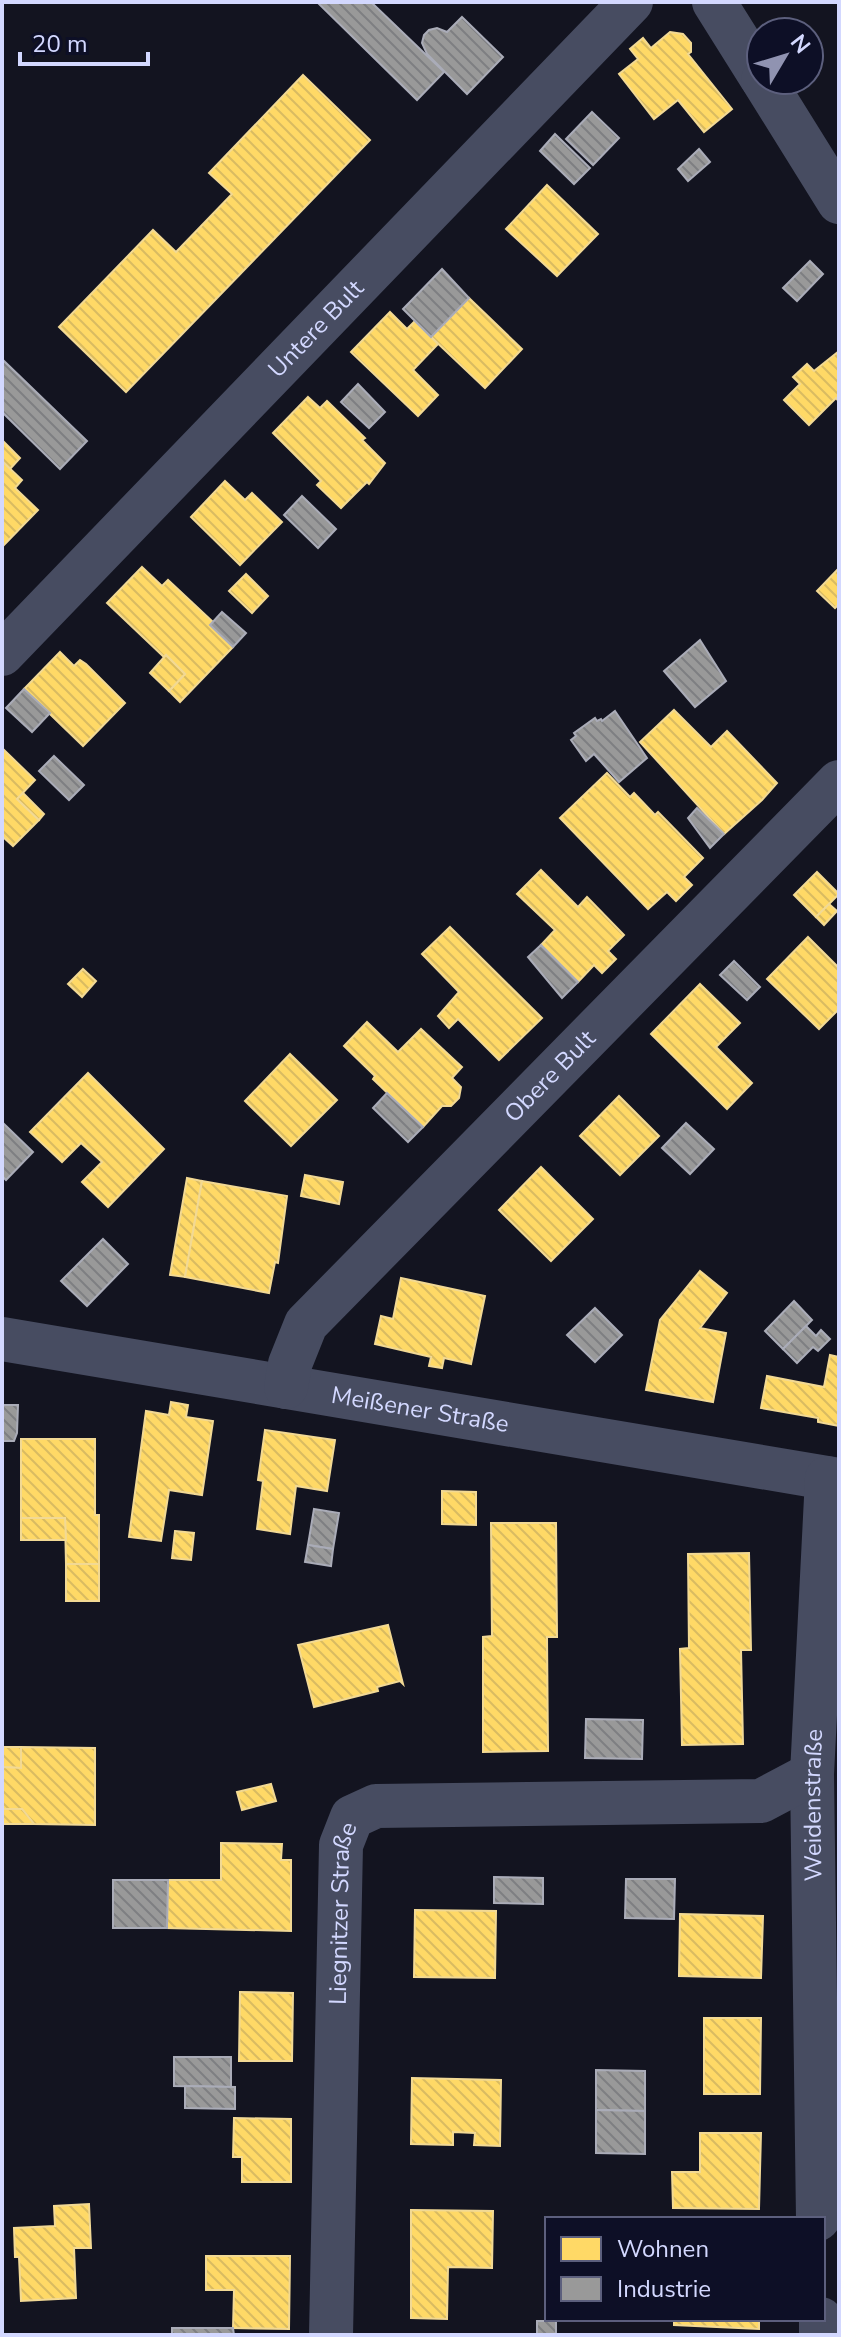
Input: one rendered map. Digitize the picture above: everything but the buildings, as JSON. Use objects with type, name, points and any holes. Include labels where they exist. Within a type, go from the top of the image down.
[{"type":"street","name":"Untere Bult","points":[[2,654],[631,2]]},
{"type":"street","points":[[714,2],[745,52]]},
{"type":"street","points":[[773,96],[839,202]]},
{"type":"street","name":"Obere Bult","points":[[286,1387],[290,1364],[306,1324],[839,782]]},
{"type":"street","name":"Meißener Straße","points":[[2,1339],[833,1479]]},
{"type":"street","name":"Weidenstraße","points":[[818,2217],[827,2133],[826,1848],[812,1774],[833,1479]]},
{"type":"street","name":"Liegnitzer Straße","points":[[331,2335],[341,1845],[352,1817],[376,1806],[761,1801],[812,1774]]}]
